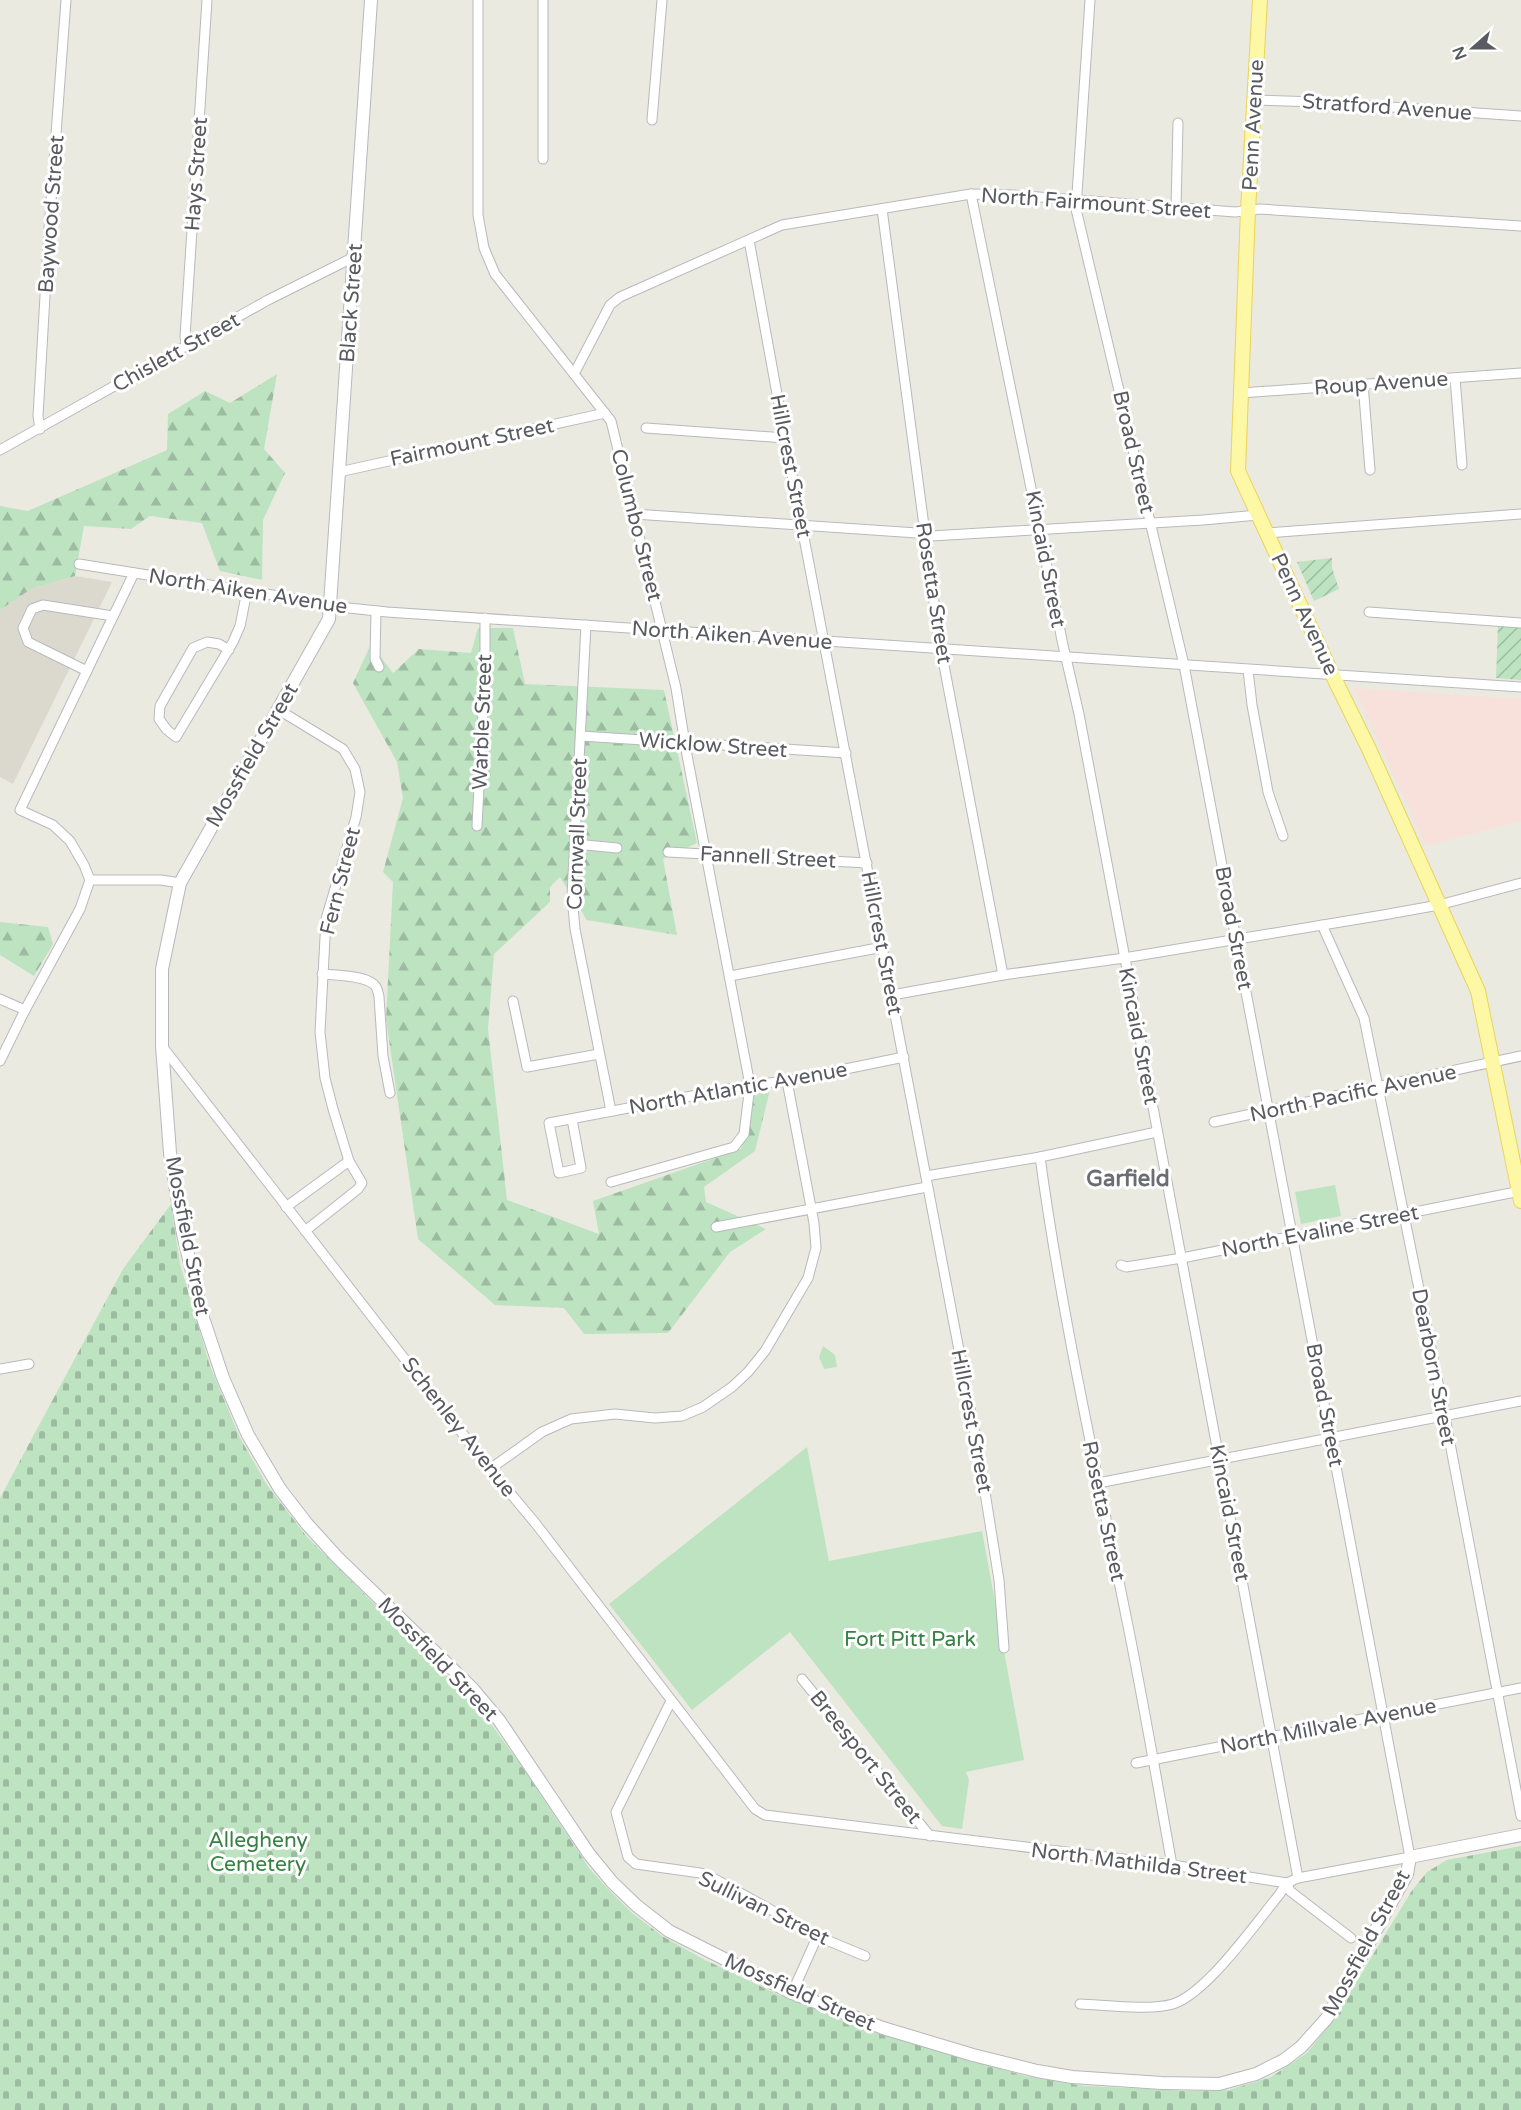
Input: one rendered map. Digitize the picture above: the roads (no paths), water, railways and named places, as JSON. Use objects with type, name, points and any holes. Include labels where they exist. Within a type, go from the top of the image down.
[{"type":"main road","name":"Penn Avenue","points":[[1260,0],[1248,210],[1238,471],[1370,751],[1478,991],[1520,1195]]},
{"type":"street","name":"Baywood Street","points":[[40,429],[38,416],[49,228],[66,0]]},
{"type":"street","name":"Hays Street","points":[[188,347],[185,337],[207,0]]},
{"type":"street","name":"Black Street","points":[[330,606],[371,0]]},
{"type":"street","name":"Columbo Street","points":[[478,0],[478,215],[484,248],[495,274],[611,421],[676,688],[750,1085],[744,1134],[734,1147],[611,1182]]},
{"type":"street","points":[[543,0],[543,159]]},
{"type":"street","points":[[652,120],[662,0]]},
{"type":"street","name":"Broad Street","points":[[1090,0],[1076,200],[1077,214],[1184,665],[1410,1857]]},
{"type":"street","name":"Stratford Avenue","points":[[1254,100],[1318,102],[1521,116]]},
{"type":"street","points":[[1176,208],[1178,123]]},
{"type":"street","name":"North Fairmount Street","points":[[574,374],[610,305],[620,297],[782,225],[971,195],[1235,212],[1269,209],[1521,226]]},
{"type":"street","name":"Kincaid Street","points":[[971,195],[1081,725],[1298,1878]]},
{"type":"street","name":"Rosetta Street","points":[[882,209],[941,648],[1003,975]]},
{"type":"street","name":"Hillcrest Street","points":[[749,240],[989,1512],[999,1580],[1004,1648]]},
{"type":"street","name":"Chislett Street","points":[[0,450],[111,387],[188,347],[268,300],[354,257]]},
{"type":"street","name":"Roup Avenue","points":[[1240,393],[1521,373]]},
{"type":"street","points":[[1455,378],[1462,465]]},
{"type":"street","points":[[1363,384],[1370,471]]},
{"type":"street","name":"Fairmount Street","points":[[339,471],[605,413]]},
{"type":"street","points":[[645,428],[785,438]]},
{"type":"street","points":[[634,514],[931,536],[1258,515]]},
{"type":"street","points":[[1268,533],[1521,514]]},
{"type":"street","name":"North Aiken Avenue","points":[[79,564],[330,606],[376,611],[1521,687]]},
{"type":"street","name":"North Aiken Avenue","points":[[90,880],[70,841],[53,825],[20,810],[134,573]]},
{"type":"street","points":[[229,650],[219,644],[207,642],[193,648],[160,706],[159,719],[176,737],[229,650],[240,626],[247,591]]},
{"type":"street","points":[[87,670],[28,642],[23,628],[32,609],[43,605],[113,616]]},
{"type":"street","name":"Mossfield Street","points":[[330,606],[328,619],[279,710],[180,883],[162,969],[162,1046],[171,1153],[192,1279],[216,1358],[238,1416],[280,1489],[337,1557],[472,1688],[498,1720],[589,1854],[612,1882],[637,1906],[669,1931],[792,1993],[883,2028],[1036,2071],[1072,2077],[1219,2084],[1250,2076],[1284,2060],[1301,2046],[1327,2018],[1407,1874],[1410,1857]]},
{"type":"street","points":[[376,611],[375,659],[379,667]]},
{"type":"street","points":[[1369,612],[1521,623]]},
{"type":"street","name":"Warble Street","points":[[477,826],[485,673],[485,618]]},
{"type":"street","name":"Cornwall Street","points":[[586,625],[572,896],[575,928],[610,1111]]},
{"type":"street","points":[[1248,670],[1268,792],[1283,836]]},
{"type":"street","name":"Fern Street","points":[[279,710],[344,749],[355,769],[360,792],[356,817],[326,919],[320,1032],[326,1078],[341,1138],[349,1161],[362,1184],[358,1190],[305,1231]]},
{"type":"street","name":"Wicklow Street","points":[[580,736],[846,753]]},
{"type":"street","points":[[575,844],[617,848]]},
{"type":"street","name":"Fannell Street","points":[[668,852],[867,863]]},
{"type":"street","points":[[0,1061],[80,909],[90,880],[161,880],[180,883]]},
{"type":"street","points":[[892,995],[1439,905],[1521,884]]},
{"type":"street","name":"Dearborn Street","points":[[1322,925],[1364,1018],[1445,1417],[1521,1816]]},
{"type":"street","points":[[730,976],[883,947]]},
{"type":"street","points":[[322,974],[370,981],[376,987],[379,997],[383,1056],[390,1093]]},
{"type":"street","points":[[0,999],[25,1010]]},
{"type":"street","points":[[513,1001],[528,1067],[599,1054]]},
{"type":"street","name":"Schenley Avenue","points":[[162,1046],[490,1469],[536,1524],[755,1809]]},
{"type":"street","name":"North Pacific Avenue","points":[[1214,1122],[1521,1056]]},
{"type":"street","name":"North Atlantic Avenue","points":[[572,1119],[581,1168],[559,1173],[549,1123],[750,1085],[787,1081],[904,1057]]},
{"type":"street","points":[[490,1469],[542,1432],[571,1419],[615,1414],[655,1418],[682,1416],[703,1407],[732,1387],[765,1351],[808,1278],[816,1248],[811,1208],[787,1081]]},
{"type":"street","points":[[926,1176],[1040,1157],[1157,1132]]},
{"type":"street","name":"Rosetta Street","points":[[1040,1157],[1058,1274],[1152,1749],[1172,1865]]},
{"type":"street","points":[[286,1207],[349,1161]]},
{"type":"street","points":[[716,1227],[927,1187]]},
{"type":"street","name":"North Evaline Street","points":[[1121,1265],[1126,1267],[1182,1258],[1520,1195]]},
{"type":"street","points":[[0,1369],[29,1364]]},
{"type":"street","points":[[1098,1483],[1521,1401]]},
{"type":"street","name":"Breesport Street","points":[[802,1679],[930,1836]]},
{"type":"street","name":"North Millvale Avenue","points":[[1136,1763],[1521,1688]]},
{"type":"street","name":"Sullivan Street","points":[[671,1701],[616,1812],[628,1857],[636,1864],[700,1873],[712,1878],[818,1935],[865,1956]]},
{"type":"street","name":"North Mathilda Street","points":[[755,1809],[765,1815],[1172,1865],[1287,1882],[1521,1835]]},
{"type":"street","points":[[1287,1882],[1290,1892],[1351,1938]]},
{"type":"street","points":[[1080,2004],[1153,2007],[1172,2004],[1190,1996],[1205,1983],[1279,1895],[1287,1882]]},
{"type":"street","points":[[792,1993],[818,1935]]},
{"type":"district","name":"Garfield","points":[[1128,1178]]},
{"type":"park label","name":"Fort Pitt Park","points":[[910,1639]]},
{"type":"park label","name":"Allegheny Cemetery","points":[[258,1852]]}]
